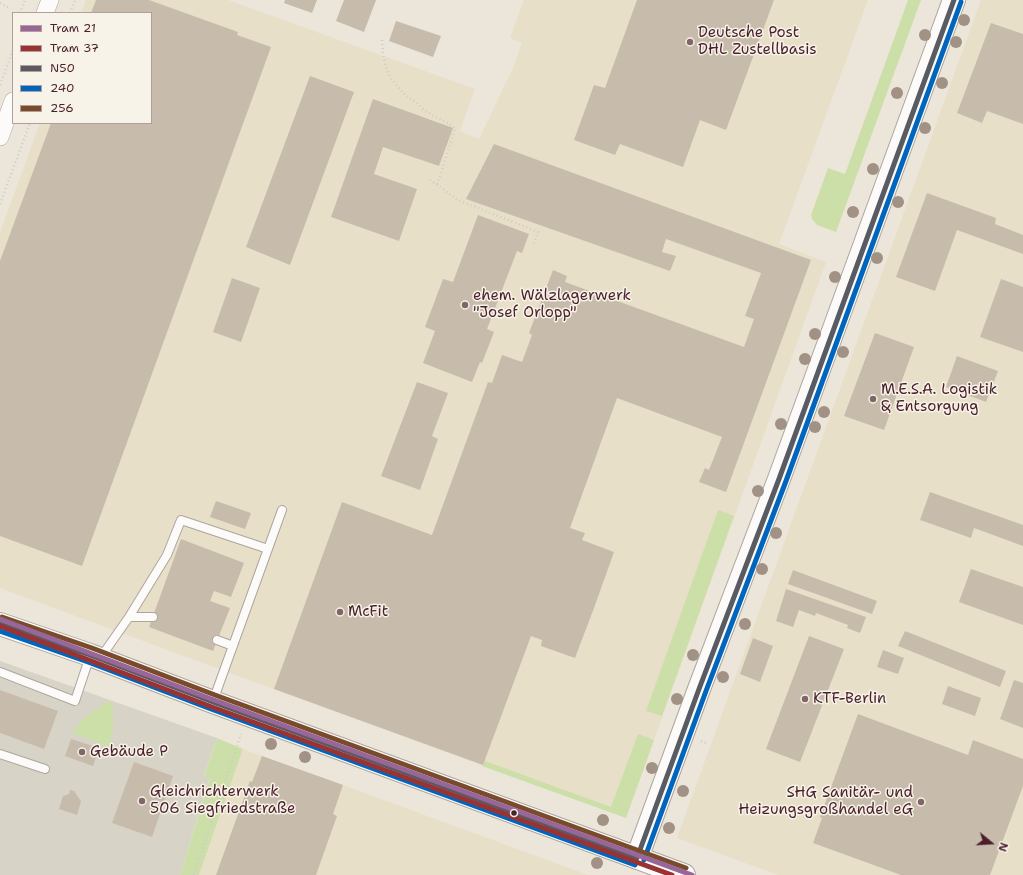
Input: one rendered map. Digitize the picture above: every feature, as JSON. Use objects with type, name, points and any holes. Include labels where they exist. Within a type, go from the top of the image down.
[{"type":"street","points":[[45,12],[50,0]]},
{"type":"street","points":[[637,858],[698,689],[779,479],[954,0]]},
{"type":"street","points":[[0,137],[12,104]]},
{"type":"street","points":[[0,624],[95,657],[213,702],[684,875]]},
{"type":"lane","points":[[213,702],[282,510]]},
{"type":"lane","points":[[0,672],[75,701],[95,657],[129,616],[167,555],[180,520],[268,549]]},
{"type":"lane","points":[[129,616],[153,617]]},
{"type":"lane","points":[[217,640],[233,646]]},
{"type":"lane","points":[[0,754],[45,769]]},
{"type":"path","points":[[20,12],[25,0]]},
{"type":"path","points":[[70,12],[75,0]]},
{"type":"path","points":[[0,3],[10,8]]},
{"type":"path","points":[[382,40],[386,67],[391,79],[406,96],[416,102],[425,111],[453,126],[455,129],[437,185]]},
{"type":"path","points":[[0,85],[12,53]]},
{"type":"path","points":[[0,204],[30,124]]},
{"type":"path","points":[[430,180],[458,200],[538,232],[533,246]]},
{"type":"path","points":[[194,875],[236,749],[249,715]]},
{"type":"shaded area","points":[[86,0],[228,0],[475,89],[460,131],[479,139],[513,68],[522,43],[510,38],[524,0],[868,0],[779,244],[826,262],[626,818],[0,588],[0,232],[40,124],[152,124],[152,12],[81,12]]},
{"type":"shaded area","points":[[981,0],[1023,0],[1023,875],[778,875],[677,838]]},
{"type":"shaded area","points":[[0,661],[217,738],[204,775],[210,777],[180,875],[0,875]]},
{"type":"shaded area","points":[[243,749],[343,785],[588,875],[199,875]]},
{"type":"green space","points":[[908,0],[921,0],[836,232],[817,225],[812,219],[811,215],[828,168],[845,174]]},
{"type":"green space","points":[[718,510],[734,516],[662,716],[646,711]]},
{"type":"green space","points":[[107,702],[112,704],[113,713],[113,727],[109,747],[72,733],[85,717]]},
{"type":"green space","points":[[638,734],[654,740],[626,818],[482,766],[485,761],[611,807]]},
{"type":"green space","points":[[217,738],[243,749],[199,875],[180,875],[210,778],[204,776]]},
{"type":"building","points":[[96,0],[149,0],[238,32],[237,35],[271,47],[82,566],[0,536],[0,261],[51,124],[152,124],[152,12],[91,12]]},
{"type":"building","points":[[285,0],[317,0],[312,13],[284,3]]},
{"type":"building","points":[[344,0],[376,0],[364,32],[336,21]]},
{"type":"building","name":"Deutsche Post DHL Zustellbasis","points":[[637,0],[774,0],[726,130],[700,120],[683,167],[620,144],[615,155],[574,140],[594,85],[605,88]]},
{"type":"building","points":[[396,21],[441,36],[433,57],[389,41]]},
{"type":"building","points":[[991,23],[1023,34],[1023,124],[987,111],[982,123],[957,113]]},
{"type":"building","points":[[310,76],[354,92],[290,265],[246,247]]},
{"type":"building","points":[[373,99],[453,128],[439,166],[383,147],[374,174],[417,189],[399,241],[331,217]]},
{"type":"building","points":[[494,144],[811,260],[726,492],[699,482],[705,468],[709,470],[722,437],[617,398],[570,528],[585,533],[582,540],[614,552],[594,608],[575,658],[541,646],[542,640],[531,636],[483,765],[274,689],[342,502],[432,535],[488,382],[492,383],[502,355],[522,362],[532,335],[529,333],[553,270],[567,276],[565,282],[744,347],[754,319],[745,316],[761,273],[666,239],[662,252],[676,256],[670,271],[466,199]]},
{"type":"building","points":[[927,193],[996,218],[995,224],[1023,235],[1023,254],[957,230],[935,291],[896,277]]},
{"type":"building","name":"ehem. Wälzlagerwerk \"Josef Orlopp\"","points":[[478,215],[529,234],[522,253],[517,251],[487,329],[494,332],[482,363],[480,362],[472,382],[423,363],[435,331],[425,327],[443,279],[453,282]]},
{"type":"building","points":[[232,278],[260,288],[241,342],[213,332]]},
{"type":"building","points":[[1001,279],[1023,287],[1023,352],[980,337]]},
{"type":"building","name":"M.E.S.A. Logistik & Entsorgung","points":[[875,333],[914,347],[884,430],[844,416]]},
{"type":"building","points":[[957,356],[998,371],[986,402],[946,387]]},
{"type":"building","points":[[417,382],[448,393],[432,436],[438,439],[420,490],[381,476]]},
{"type":"building","points":[[930,492],[1023,525],[1023,546],[974,528],[971,538],[920,520]]},
{"type":"building","points":[[216,501],[251,513],[245,529],[210,517]]},
{"type":"building","points":[[181,539],[244,563],[231,597],[214,591],[210,601],[230,608],[213,651],[149,627]]},
{"type":"building","points":[[971,569],[1023,587],[1023,625],[959,602]]},
{"type":"building","points":[[793,570],[877,601],[872,614],[788,584]]},
{"type":"building","points":[[786,589],[866,617],[860,633],[847,628],[848,625],[816,613],[815,616],[799,610],[793,627],[776,621]]},
{"type":"building","points":[[905,631],[1006,671],[1000,687],[898,646]]},
{"type":"building","name":"KTF-Berlin","points":[[809,636],[844,649],[800,762],[766,749]]},
{"type":"building","points":[[753,638],[773,646],[760,682],[740,674]]},
{"type":"building","points":[[883,650],[904,658],[898,674],[877,667]]},
{"type":"building","points":[[1014,680],[1023,683],[1023,728],[1000,719]]},
{"type":"building","points":[[948,686],[981,698],[975,716],[942,704]]},
{"type":"building","points":[[0,690],[58,711],[44,749],[0,733]]},
{"type":"building","name":"SHG Sanitär- und Heizungsgroßhandel eG","points":[[858,714],[968,755],[973,740],[1023,759],[1023,786],[990,875],[901,875],[813,843],[822,818],[820,817]]},
{"type":"building","name":"Gebäude P","points":[[71,739],[99,748],[93,766],[65,756]]},
{"type":"building","points":[[262,756],[343,785],[333,814],[337,816],[316,875],[216,875],[250,781],[252,782]]},
{"type":"building","name":"Gleichrichterwerk 506 Siegfriedstraße","points":[[134,762],[173,776],[152,837],[112,823]]},
{"type":"building","points":[[70,790],[74,791],[81,801],[77,815],[59,809],[63,796],[69,794]]},
{"type":"tram line","name":"21","points":[[0,619],[214,700],[692,875]]},
{"type":"tram line","name":"37","points":[[0,626],[212,707],[672,875]]},
{"type":"transit line","name":"N50","points":[[637,858],[699,689],[779,479],[954,0]]},
{"type":"transit line","name":"240","points":[[644,860],[706,691],[786,481],[961,2]]},
{"type":"transit line","name":"256","points":[[2,617],[92,648],[215,695],[686,868]]},
{"type":"transit line","name":"N50","points":[[0,624],[90,655],[213,702],[637,858]]},
{"type":"transit line","name":"240","points":[[0,631],[88,662],[211,709],[635,865]]},
{"type":"place","name":"Deutsche Post DHL Zustellbasis","points":[[690,42]]},
{"type":"place","name":"ehem. Wälzlagerwerk \"Josef Orlopp\"","points":[[465,305]]},
{"type":"place","name":"M.E.S.A. Logistik & Entsorgung","points":[[873,399]]},
{"type":"place","name":"McFit","points":[[340,612]]},
{"type":"place","name":"KTF-Berlin","points":[[805,699]]},
{"type":"place","name":"Gebäude P","points":[[82,752]]},
{"type":"place","name":"Gleichrichterwerk 506 Siegfriedstraße","points":[[142,801]]},
{"type":"place","name":"SHG Sanitär- und Heizungsgroßhandel eG","points":[[921,802]]}]
